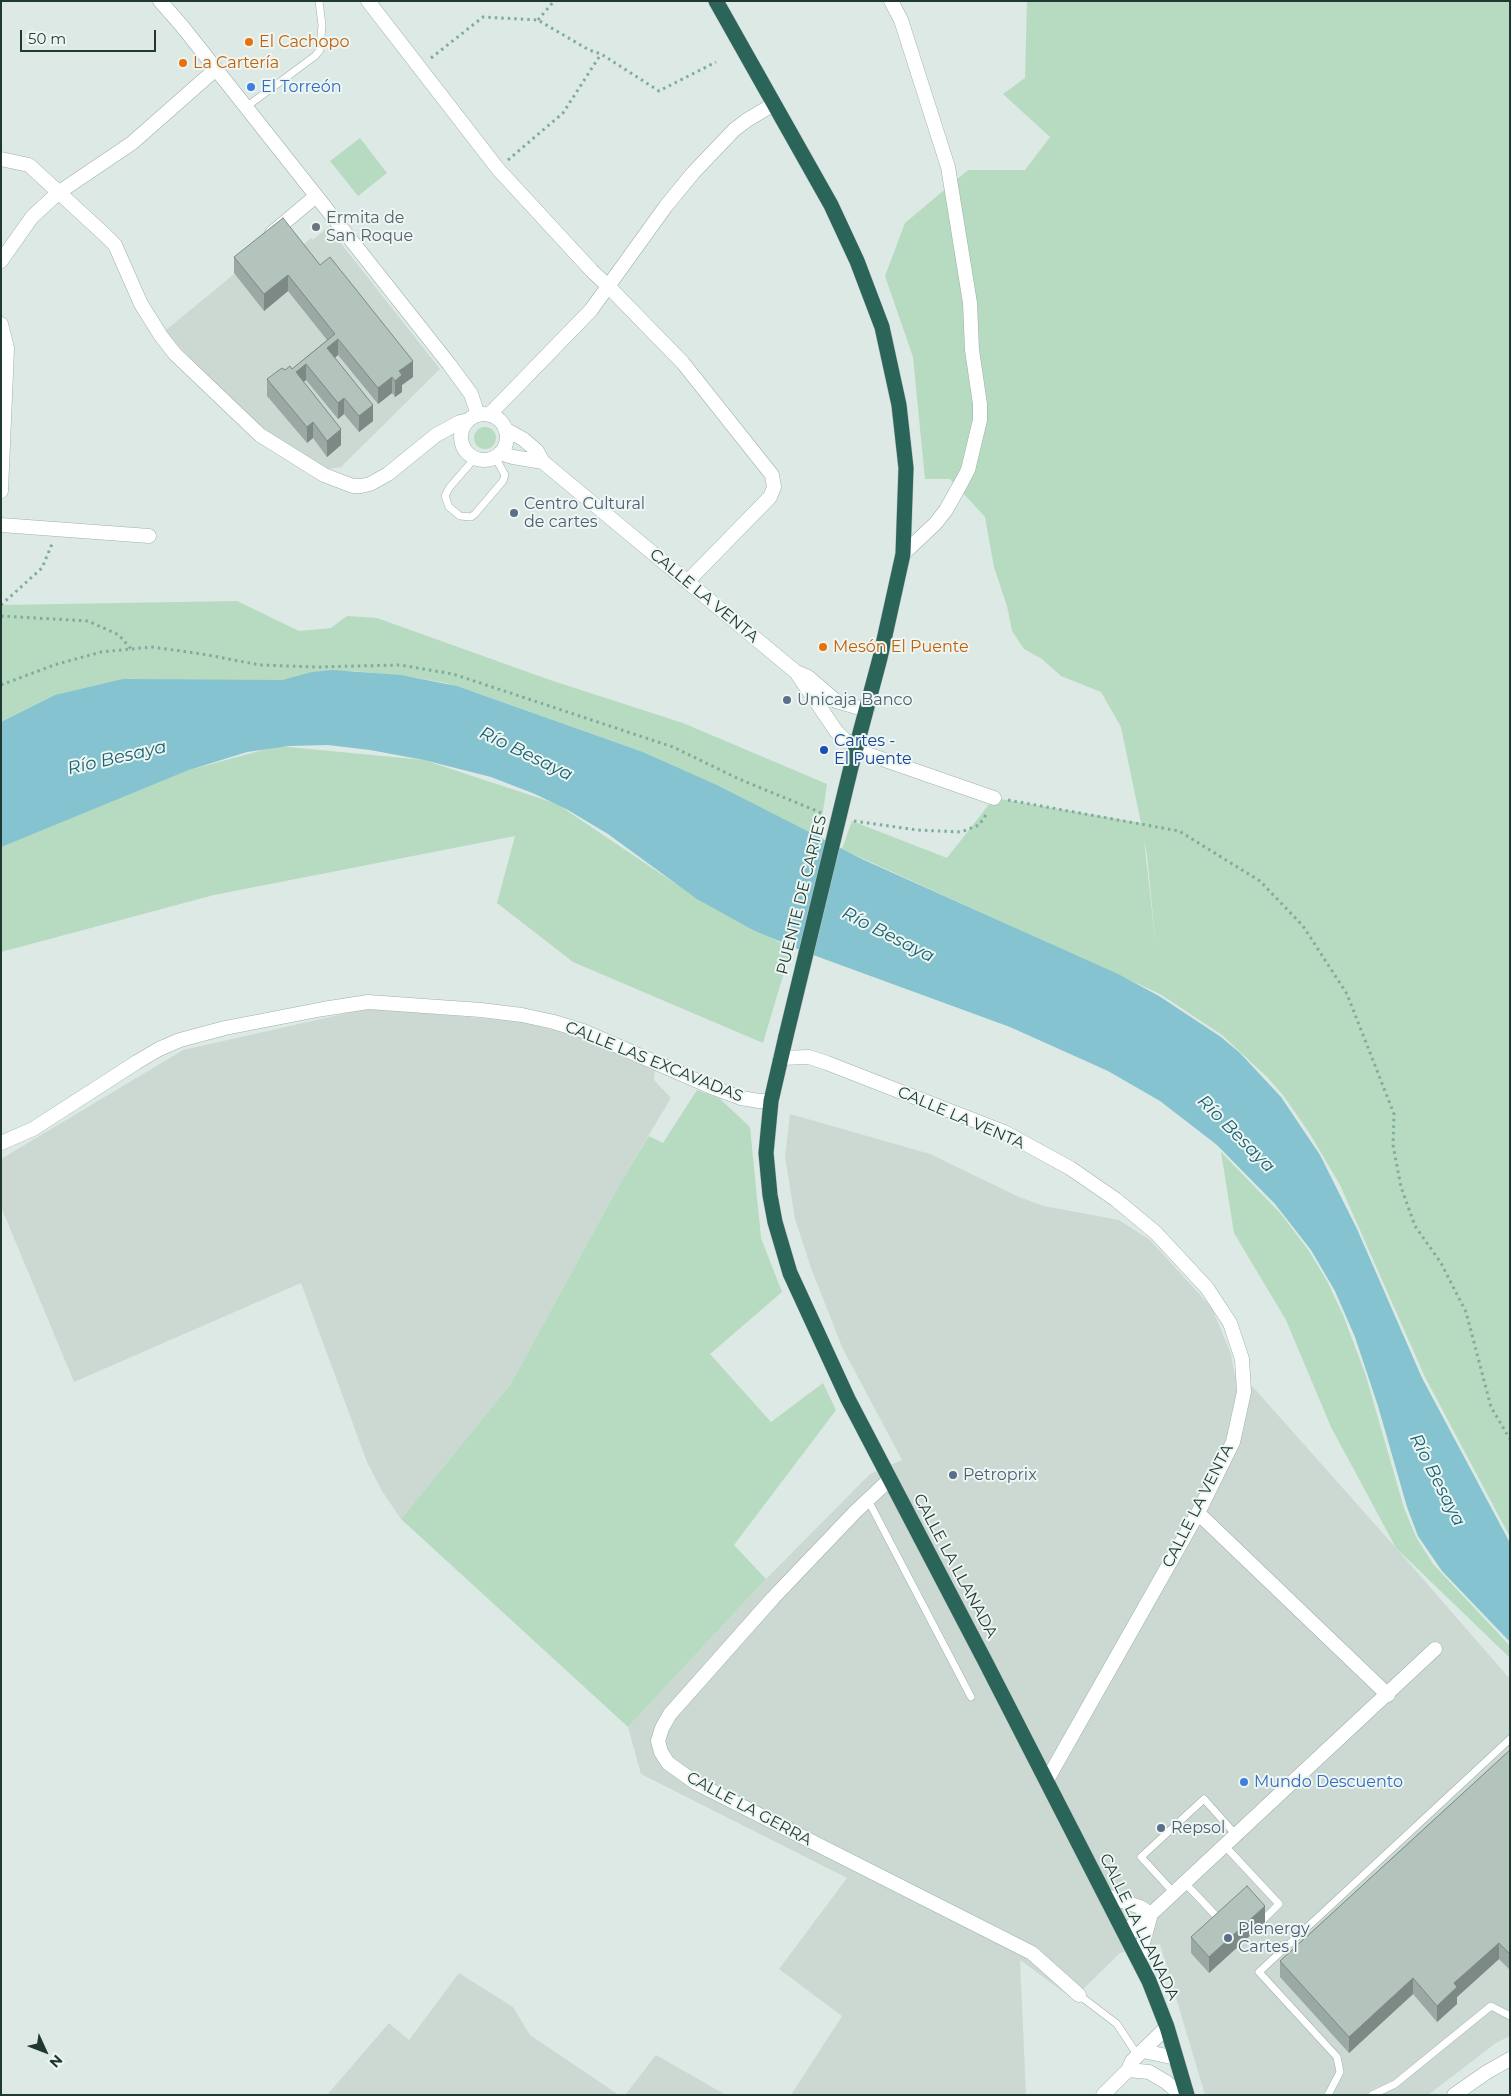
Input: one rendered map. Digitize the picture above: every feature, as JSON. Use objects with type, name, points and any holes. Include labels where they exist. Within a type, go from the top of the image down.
[{"type":"highway","name":"PUENTE DE CARTES","points":[[716,1],[831,205],[864,275],[882,327],[899,405],[904,452],[906,491],[903,554],[867,710],[855,752],[786,1036]]},
{"type":"highway","name":"CALLE LA LLANADA","points":[[786,1036],[770,1101],[766,1153],[767,1176],[773,1213],[782,1247],[800,1297],[828,1359],[1128,1939],[1167,2026],[1187,2095]]},
{"type":"street","points":[[160,1],[216,69],[467,388],[479,417]]},
{"type":"street","points":[[368,1],[498,168],[592,271],[610,287],[683,363],[768,469],[773,480],[773,491],[764,504],[687,582]]},
{"type":"street","points":[[891,1],[901,20],[948,167],[970,303],[972,350],[980,404],[980,420],[968,470],[946,510],[935,524],[903,554]]},
{"type":"street","points":[[1,261],[32,218],[58,193],[132,142],[216,69]]},
{"type":"street","points":[[543,462],[498,455],[487,460],[474,458],[466,450],[462,440],[462,431],[516,386],[591,310],[610,287],[666,206],[693,173],[734,130],[774,104]]},
{"type":"street","points":[[1,159],[29,165],[115,246],[141,304],[160,336],[175,354],[234,412],[260,435],[276,446],[333,479],[361,486],[383,477],[436,435],[460,422],[479,417],[501,421],[506,429],[507,439],[498,455]]},
{"type":"street","points":[[262,241],[316,196]]},
{"type":"street","points":[[1,324],[7,348],[1,491]]},
{"type":"street","name":"CALLE LA VENTA","points":[[506,429],[530,445],[537,451],[543,462],[796,672],[836,731],[855,752],[994,798]]},
{"type":"street","points":[[436,435],[462,440]]},
{"type":"street","points":[[1,525],[149,536]]},
{"type":"street","name":"CALLE LA VENTA","points":[[796,672],[808,677],[836,700],[867,710]]},
{"type":"street","name":"CALLE LAS EXCAVADAS","points":[[1,1143],[33,1129],[137,1062],[159,1049],[180,1040],[225,1028],[368,1002],[481,1010],[522,1015],[554,1022],[583,1031],[732,1094],[759,1101],[770,1101]]},
{"type":"street","name":"CALLE LA VENTA","points":[[780,1058],[808,1057],[818,1060],[1004,1132],[1070,1168],[1115,1199],[1156,1233],[1207,1288],[1230,1323],[1242,1358],[1244,1392],[1233,1442],[1198,1513],[1047,1780]]},
{"type":"street","name":"CALLE LA GERRA","points":[[890,1479],[773,1598],[670,1714],[662,1728],[658,1741],[661,1752],[668,1763],[696,1783],[1032,1953],[1079,1995]]},
{"type":"street","points":[[1198,1513],[1388,1695]]},
{"type":"street","points":[[1128,1939],[1133,1925],[1138,1920],[1151,1914],[1185,1883],[1435,1649]]},
{"type":"street","points":[[1105,1895],[1140,1907],[1151,1914]]},
{"type":"street","points":[[1138,1961],[1151,1914]]},
{"type":"street","points":[[1103,2095],[1128,2070],[1132,2061],[1167,2026]]},
{"type":"street","points":[[1140,2054],[1176,2058]]},
{"type":"street","points":[[1454,2095],[1510,2059]]},
{"type":"street","points":[[1128,2070],[1153,2074],[1181,2095]]},
{"type":"lane","points":[[246,107],[315,56],[320,50],[322,25],[319,1]]},
{"type":"lane","points":[[474,458],[449,488],[445,496],[449,507],[460,516],[468,517],[475,514],[503,481],[505,476],[498,455]]},
{"type":"lane","points":[[868,1500],[971,1697]]},
{"type":"lane","points":[[1328,2095],[1340,2072],[1337,2057],[1258,1972],[1510,1739]]},
{"type":"lane","points":[[1174,1893],[1141,1857],[1204,1799],[1237,1835]]},
{"type":"lane","points":[[1225,1846],[1280,1904],[1253,1929]]},
{"type":"lane","points":[[1185,1883],[1228,1928]]},
{"type":"lane","points":[[1079,1995],[1117,2024],[1140,2054]]},
{"type":"lane","points":[[1372,2095],[1395,2084],[1491,2006],[1510,2016]]},
{"type":"path","points":[[538,20],[554,1]]},
{"type":"path","points":[[420,66],[483,16],[538,20],[589,50],[601,54],[659,91],[716,62]]},
{"type":"path","points":[[498,168],[563,112],[601,54]]},
{"type":"path","points":[[1,605],[42,568],[58,530]]},
{"type":"path","points":[[1,616],[88,621],[119,635],[131,649]]},
{"type":"path","points":[[1,685],[54,665],[101,652],[131,649],[160,648],[260,665],[317,667],[400,665],[453,674],[673,747],[781,798],[833,816]]},
{"type":"path","points":[[852,821],[917,830],[962,832],[974,828],[983,822],[994,798],[1179,831],[1260,881],[1302,926],[1347,994],[1394,1114],[1393,1145],[1401,1187],[1415,1226],[1441,1263],[1466,1312],[1490,1406],[1510,1439]]},
{"type":"shaded area","points":[[328,227],[440,369],[341,467],[329,469],[311,461],[251,420],[168,335],[166,330],[283,234],[296,251]]},
{"type":"shaded area","points":[[370,1008],[523,1022],[591,1040],[655,1068],[654,1080],[671,1098],[622,1180],[510,1385],[401,1519],[382,1491],[367,1462],[301,1283],[74,1382],[1,1207],[1,1159],[183,1050]]},
{"type":"shaded area","points":[[790,1114],[930,1154],[1019,1197],[1044,1206],[1119,1220],[1150,1240],[1212,1308],[1231,1354],[1235,1377],[1253,1387],[1510,1679],[1510,2036],[1496,2043],[1428,2095],[1205,2095],[1160,1944],[1120,1953],[1073,1999],[1020,1960],[1026,2095],[791,2095],[842,2016],[779,1969],[847,1878],[641,1774],[628,1727],[766,1579],[870,1474],[902,1460],[842,1347],[811,1268],[795,1219],[785,1157]]},
{"type":"shaded area","points":[[459,1973],[513,2007],[530,2035],[619,2095],[327,2095],[389,2023],[409,2040]]},
{"type":"shaded area","points":[[656,2055],[726,2095],[625,2095]]},
{"type":"green space","points":[[1027,1],[1510,1],[1510,1537],[1425,1377],[1340,1185],[1310,1134],[1283,1095],[1267,1077],[1222,1035],[1160,994],[842,849],[852,821],[947,858],[994,798],[1141,823],[1121,727],[1101,692],[1061,676],[1042,659],[1024,649],[1012,631],[1007,606],[994,567],[985,517],[950,479],[925,479],[913,357],[885,276],[905,223],[968,170],[1025,170],[1050,137],[1003,94],[1025,78]],"holes":[[[1144,840],[1147,855],[1156,947]]]},
{"type":"green space","points":[[360,138],[387,173],[358,196],[330,161]]},
{"type":"green space","points":[[485,427],[495,434],[496,438],[489,448],[485,449],[475,442],[474,438],[481,428]]},
{"type":"green space","points":[[237,601],[299,631],[331,628],[347,616],[377,618],[550,680],[683,723],[827,784],[819,838],[717,785],[643,752],[477,693],[446,683],[412,677],[354,671],[322,671],[282,680],[55,695],[1,722],[1,605]]},
{"type":"green space","points":[[278,746],[424,760],[557,804],[673,882],[791,949],[763,1043],[573,962],[497,903],[515,836],[214,895],[1,952],[1,846],[189,770]]},
{"type":"green space","points":[[697,1090],[719,1098],[750,1127],[761,1238],[782,1292],[710,1354],[771,1422],[823,1383],[836,1410],[734,1545],[766,1579],[628,1727],[401,1519],[510,1385],[622,1180],[649,1136],[663,1143]]},
{"type":"green space","points":[[1221,1152],[1281,1214],[1309,1251],[1327,1281],[1343,1315],[1365,1373],[1404,1508],[1416,1537],[1433,1564],[1510,1646],[1510,1658],[1396,1548],[1331,1427],[1286,1320],[1234,1233]]},
{"type":"water","name":"Río Besaya","points":[[332,670],[401,675],[457,686],[643,752],[717,785],[864,860],[1118,974],[1159,996],[1221,1037],[1240,1053],[1281,1097],[1320,1155],[1357,1229],[1422,1378],[1510,1543],[1510,1642],[1442,1571],[1418,1536],[1407,1507],[1378,1406],[1355,1337],[1335,1291],[1311,1250],[1275,1204],[1217,1145],[1160,1101],[1108,1071],[1010,1027],[805,952],[753,930],[697,899],[608,834],[568,810],[535,794],[491,777],[424,760],[370,750],[328,745],[289,746],[247,752],[189,770],[1,847],[1,722],[55,695],[123,679],[282,680],[312,672]]},
{"type":"building","points":[[283,218],[320,265],[330,257],[413,361],[399,371],[402,375],[395,381],[392,377],[378,388],[338,339],[327,348],[373,405],[359,416],[344,398],[338,403],[306,364],[296,372],[341,429],[327,441],[313,422],[307,427],[267,379],[282,368],[285,370],[290,366],[292,369],[335,334],[288,275],[264,294],[234,257]]},
{"type":"building","points":[[1510,1750],[1510,1954],[1499,1943],[1454,1983],[1457,1987],[1437,2006],[1413,1978],[1349,2037],[1280,1961]]},
{"type":"building","points":[[1247,1886],[1265,1906],[1209,1957],[1191,1937]]},
{"type":"place","name":"El Cachopo","points":[[249,42]]},
{"type":"place","name":"La Cartería","points":[[183,63]]},
{"type":"place","name":"El Torreón","points":[[251,87]]},
{"type":"place","name":"Ermita de San Roque","points":[[316,227]]},
{"type":"place","name":"Centro Cultural de cartes","points":[[514,513]]},
{"type":"place","name":"Mesón El Puente","points":[[823,647]]},
{"type":"place","name":"Unicaja Banco","points":[[787,700]]},
{"type":"place","name":"Cartes - El Puente","points":[[824,750]]},
{"type":"place","name":"Petroprix","points":[[953,1475]]},
{"type":"place","name":"Mundo Descuento","points":[[1244,1782]]},
{"type":"place","name":"Repsol","points":[[1161,1828]]},
{"type":"place","name":"Plenergy Cartes I","points":[[1228,1938]]}]
